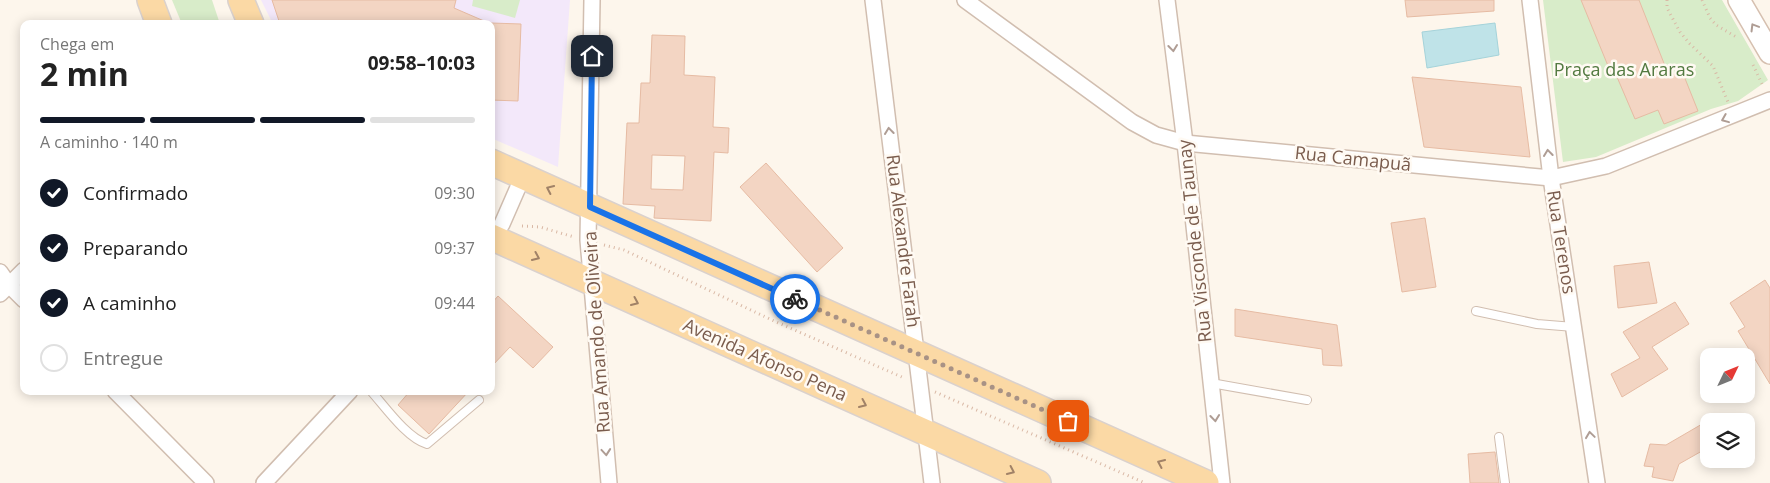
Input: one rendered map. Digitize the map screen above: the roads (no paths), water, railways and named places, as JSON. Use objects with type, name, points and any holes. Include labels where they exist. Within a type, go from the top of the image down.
[{"type":"main road","points":[[150,0],[158,20]]},
{"type":"main road","points":[[495,164],[1206,483]]},
{"type":"main road","name":"Avenida Afonso Pena","points":[[495,235],[591,282],[1038,483]]},
{"type":"street","name":"Rua Amando de Oliveira","points":[[592,0],[588,240],[609,483]]},
{"type":"street","name":"Rua Alexandre Farah","points":[[873,0],[932,483]]},
{"type":"street","name":"Rua Camapuã","points":[[965,0],[1132,122],[1156,135],[1185,143],[1551,178],[1606,166],[1766,96]]},
{"type":"street","name":"Rua Visconde de Taunay","points":[[1166,0],[1185,143],[1222,483]]},
{"type":"street","name":"Rua Terenos","points":[[1530,0],[1551,178],[1597,483]]},
{"type":"street","points":[[1739,0],[1761,57]]},
{"type":"street","points":[[495,233],[523,176]]},
{"type":"street","points":[[0,272],[4,290]]},
{"type":"street","points":[[4,290],[20,274]]},
{"type":"street","points":[[4,290],[20,298]]},
{"type":"street","points":[[119,395],[206,483]]},
{"type":"street","points":[[264,483],[346,395]]},
{"type":"lane","points":[[1476,311],[1537,324],[1574,327]]},
{"type":"lane","points":[[1211,384],[1307,400]]},
{"type":"lane","points":[[375,395],[411,435],[419,442],[427,444],[479,400]]},
{"type":"lane","points":[[1499,437],[1505,483]]},
{"type":"water","points":[[1495,23],[1499,55],[1427,68],[1422,32]]},
{"type":"park label","name":"Praça das Araras","points":[[1624,70]]}]
